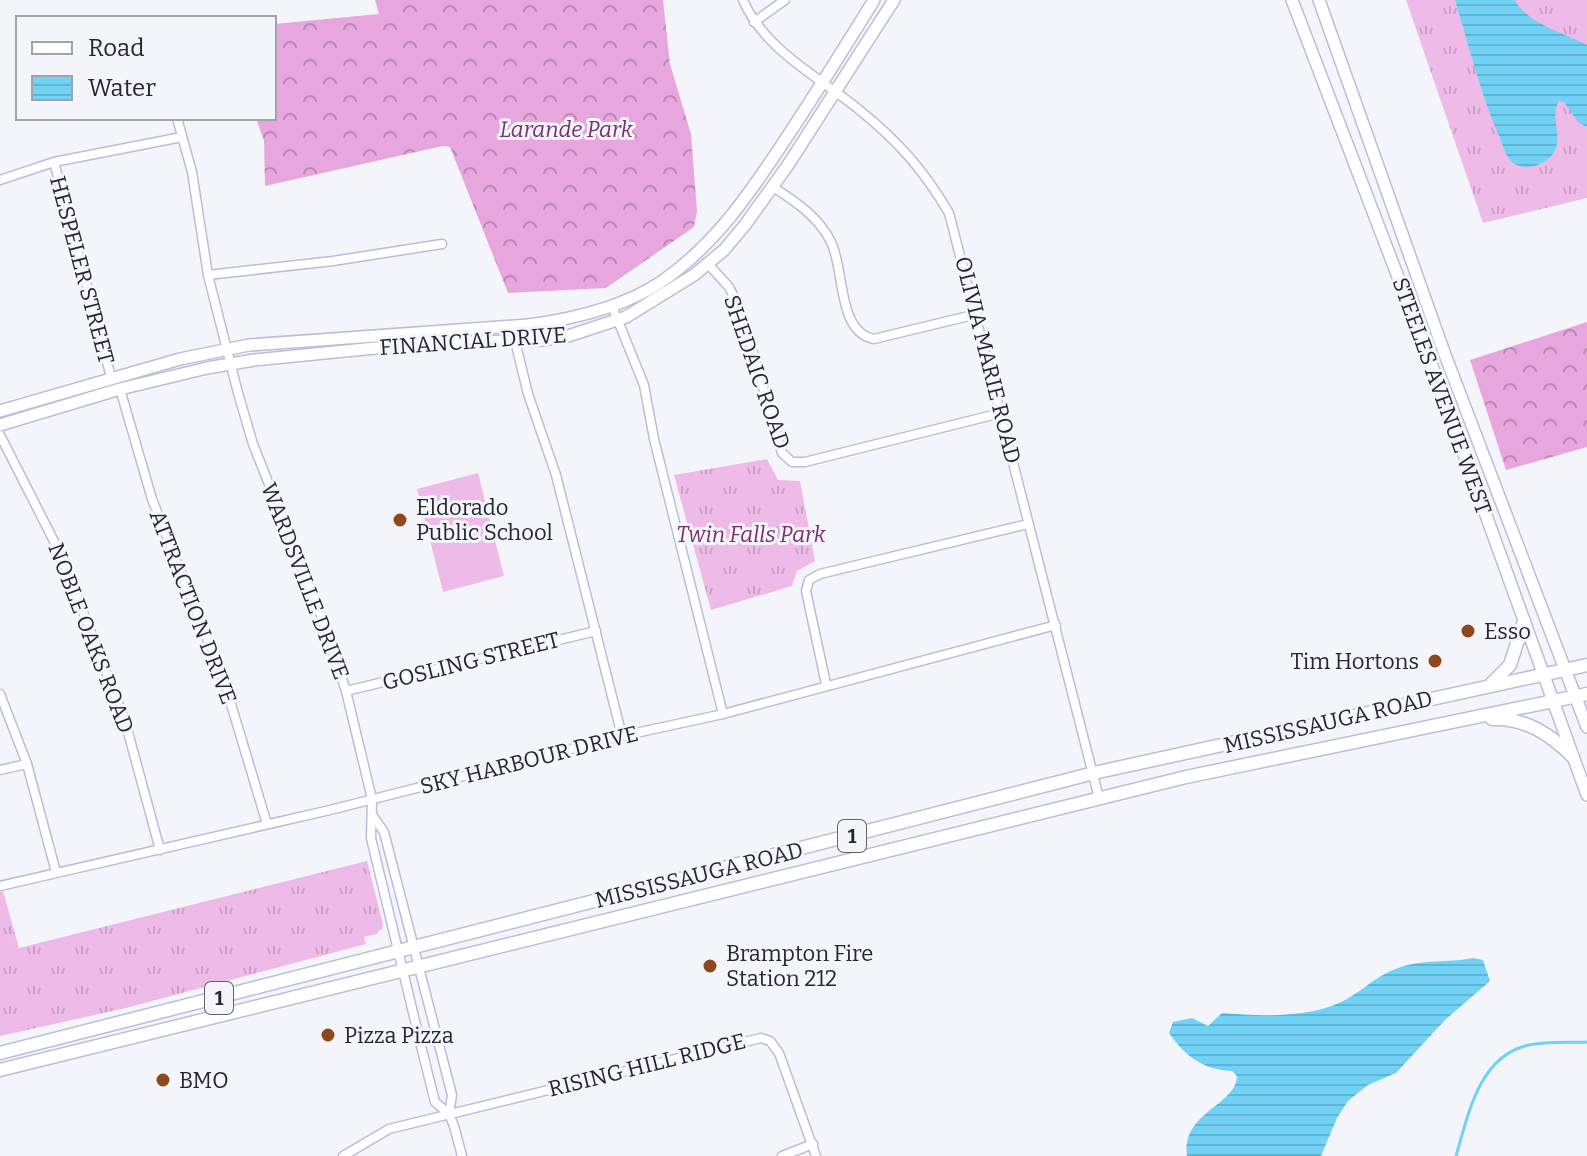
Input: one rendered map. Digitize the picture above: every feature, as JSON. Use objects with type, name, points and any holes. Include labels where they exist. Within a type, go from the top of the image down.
[{"type":"main road","points":[[1490,686],[1510,665],[1524,621]]},
{"type":"main road","name":"MISSISSAUGA ROAD","points":[[0,1053],[1094,773],[1587,665]]},
{"type":"main road","name":"MISSISSAUGA ROAD","points":[[0,1070],[1099,798],[1282,755],[1469,720],[1581,695]]},
{"type":"main road","points":[[1469,720],[1502,719],[1523,723],[1548,735],[1573,757]]},
{"type":"street","name":"OLIVIA MARIE ROAD","points":[[743,0],[754,22],[770,40],[905,151],[930,181],[949,213],[1099,798]]},
{"type":"street","points":[[754,22],[785,0]]},
{"type":"street","name":"FINANCIAL DRIVE","points":[[0,411],[111,377],[249,345],[528,325],[612,306],[660,283],[698,253],[731,218],[874,0]]},
{"type":"street","name":"FINANCIAL DRIVE","points":[[0,425],[120,389],[230,364],[416,344],[568,336],[618,320],[672,291],[724,250],[773,187],[894,0]]},
{"type":"street","name":"STEELES AVENUE WEST","points":[[1292,0],[1368,195],[1587,795]]},
{"type":"street","name":"STEELES AVENUE WEST","points":[[1319,0],[1444,352],[1566,668],[1581,695],[1587,727]]},
{"type":"street","name":"WARDSVILLE DRIVE","points":[[178,120],[192,172],[208,275],[230,364],[253,446],[322,618],[346,691],[372,799],[371,838],[398,952],[435,1102],[449,1114]]},
{"type":"street","points":[[0,180],[54,162],[182,137]]},
{"type":"street","name":"HESPELER STREET","points":[[54,162],[111,377]]},
{"type":"street","points":[[773,187],[801,205],[822,226],[833,246],[853,327],[865,337],[874,339],[977,314]]},
{"type":"street","points":[[208,275],[333,261],[442,244]]},
{"type":"street","name":"SHEDAIC ROAD","points":[[708,264],[729,287],[741,311],[782,453],[792,462],[805,462],[1001,413]]},
{"type":"street","points":[[612,306],[644,385],[654,439],[723,714]]},
{"type":"street","points":[[515,341],[528,394],[556,475],[622,736]]},
{"type":"street","name":"ATTRACTION DRIVE","points":[[120,389],[152,499],[225,684],[267,824]]},
{"type":"street","name":"NOBLE OAKS ROAD","points":[[0,435],[61,555],[125,721],[160,850]]},
{"type":"street","points":[[826,684],[806,591],[809,580],[820,574],[1028,524]]},
{"type":"street","name":"SKY HARBOUR DRIVE","points":[[0,886],[723,714],[1056,625]]},
{"type":"street","name":"GOSLING STREET","points":[[346,691],[596,631]]},
{"type":"street","points":[[0,694],[27,764],[56,872]]},
{"type":"street","points":[[0,770],[27,764]]},
{"type":"street","name":"WARDSVILLE DRIVE","points":[[373,816],[384,832],[420,967],[452,1095],[449,1114]]},
{"type":"street","name":"RISING HILL RIDGE","points":[[449,1114],[761,1038],[770,1041],[779,1053],[816,1156]]},
{"type":"street","points":[[343,1156],[389,1129],[449,1114],[462,1156]]},
{"type":"street","points":[[782,1156],[813,1144]]},
{"type":"green space","name":"Larande Park","points":[[375,0],[663,0],[670,64],[691,134],[697,211],[694,227],[606,288],[508,293],[450,147],[443,146],[265,186],[264,141],[257,120],[276,120],[276,24],[379,14]]},
{"type":"green space","points":[[1406,0],[1587,0],[1587,198],[1483,223]]},
{"type":"green space","points":[[1587,322],[1587,447],[1506,470],[1470,360]]},
{"type":"green space","name":"Twin Falls Park","points":[[767,459],[778,480],[800,481],[815,561],[797,571],[792,586],[711,610],[674,475]]},
{"type":"green space","points":[[478,473],[504,576],[443,592],[417,489]]},
{"type":"green space","points":[[367,861],[383,924],[377,934],[364,937],[366,944],[126,1008],[0,1036],[0,892],[3,891],[19,948]]},
{"type":"water","points":[[1455,0],[1515,0],[1537,22],[1587,45],[1587,127],[1578,122],[1564,102],[1559,101],[1555,115],[1557,146],[1544,162],[1523,167],[1508,157],[1486,103]]},
{"type":"water","points":[[1473,958],[1483,960],[1490,981],[1445,1020],[1396,1073],[1368,1085],[1348,1101],[1321,1156],[1187,1156],[1187,1141],[1192,1129],[1228,1095],[1237,1076],[1232,1071],[1204,1065],[1188,1055],[1169,1033],[1173,1022],[1192,1018],[1208,1026],[1222,1013],[1264,1015],[1307,1012],[1342,1001],[1398,968],[1416,963]]},
{"type":"waterway","points":[[1456,1156],[1477,1091],[1496,1063],[1525,1046],[1587,1042]]},
{"type":"place","name":"Eldorado Public School","points":[[400,520]]},
{"type":"place","name":"Esso","points":[[1468,631]]},
{"type":"place","name":"Tim Hortons","points":[[1435,661]]},
{"type":"place","name":"Brampton Fire Station 212","points":[[710,966]]},
{"type":"place","name":"Pizza Pizza","points":[[328,1035]]},
{"type":"place","name":"BMO","points":[[163,1080]]}]
